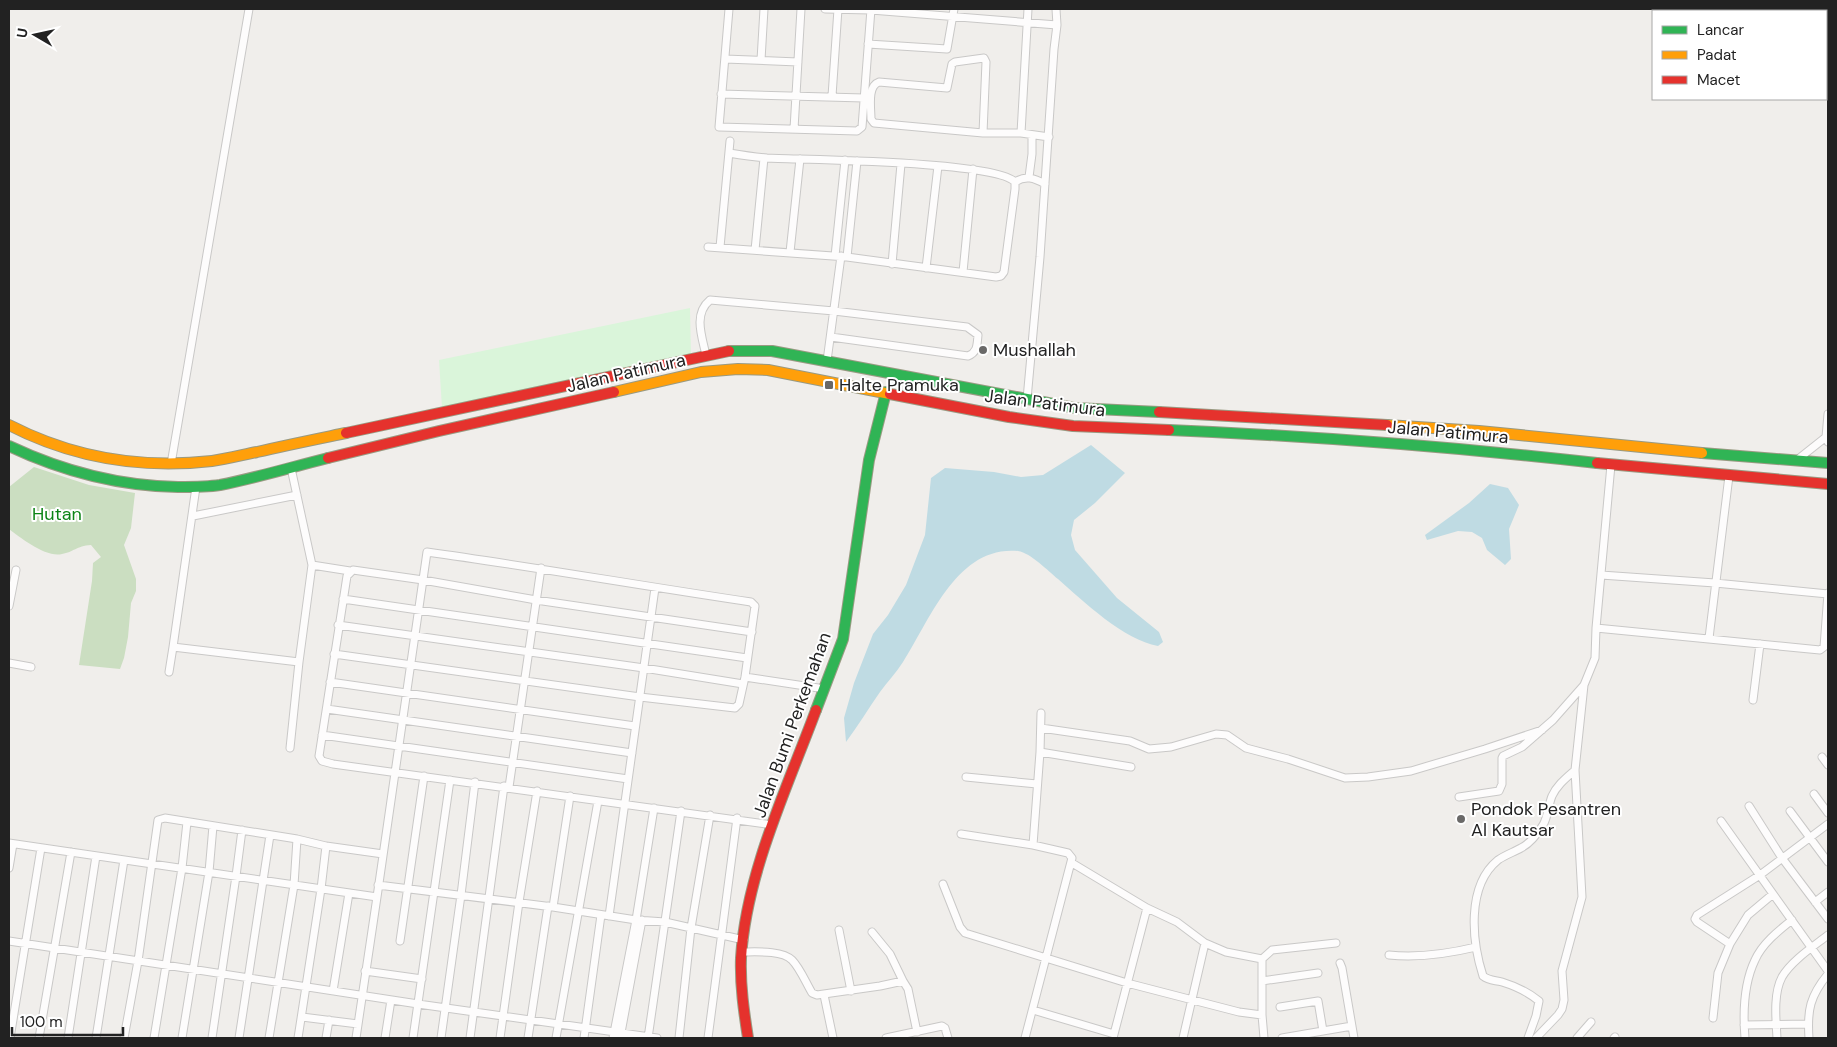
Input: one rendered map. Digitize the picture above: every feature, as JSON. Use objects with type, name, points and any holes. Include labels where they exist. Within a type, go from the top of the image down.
[{"type":"main road","name":"Jalan Patimura","points":[[9,425],[56,447],[91,456],[134,463],[170,464],[214,461],[734,350],[772,351],[1075,408],[1267,417],[1479,431],[1828,463]]},
{"type":"main road","name":"Jalan Patimura","points":[[9,446],[30,458],[88,476],[159,486],[196,488],[219,485],[439,431],[701,372],[738,369],[768,370],[1010,417],[1073,426],[1314,438],[1477,450],[1611,465],[1828,484]]},
{"type":"main road","points":[[570,386],[574,402]]},
{"type":"main road","name":"Jalan Bumi Perkemahan","points":[[748,1038],[742,991],[742,952],[750,895],[773,824],[843,639],[869,460],[886,392]]},
{"type":"main road","points":[[1728,476],[1731,455]]},
{"type":"street","points":[[170,464],[249,9]]},
{"type":"street","points":[[729,9],[719,127],[859,131],[862,127],[871,9]]},
{"type":"street","points":[[761,60],[764,9]]},
{"type":"street","points":[[794,129],[801,9]]},
{"type":"street","points":[[825,9],[954,13],[1056,24]]},
{"type":"street","points":[[832,96],[838,9]]},
{"type":"street","points":[[1021,133],[1028,9]]},
{"type":"street","points":[[1027,400],[1037,304],[1056,9]]},
{"type":"street","points":[[868,44],[947,49],[954,13]]},
{"type":"street","points":[[983,133],[986,62],[983,58],[952,64],[947,88],[879,82],[872,88],[872,122],[983,133],[1021,133],[1049,137]]},
{"type":"street","points":[[724,59],[798,62]]},
{"type":"street","points":[[721,94],[864,98]]},
{"type":"street","points":[[1029,177],[1032,135]]},
{"type":"street","points":[[720,248],[730,141]]},
{"type":"street","points":[[729,153],[764,158],[845,160],[973,169],[1008,176],[1015,182]]},
{"type":"street","points":[[755,250],[764,158]]},
{"type":"street","points":[[790,252],[800,159]]},
{"type":"street","points":[[841,256],[845,160]]},
{"type":"street","points":[[827,361],[841,256],[857,161]]},
{"type":"street","points":[[892,264],[901,164]]},
{"type":"street","points":[[926,268],[938,166]]},
{"type":"street","points":[[963,272],[973,169]]},
{"type":"street","points":[[708,247],[841,256],[996,277],[1003,275],[1015,182],[1022,177],[1029,177],[1045,184]]},
{"type":"street","points":[[706,355],[700,330],[701,314],[703,306],[710,300],[834,311],[967,328],[978,334],[976,350],[968,356],[831,337]]},
{"type":"street","points":[[1797,460],[1827,439],[1828,414]]},
{"type":"street","points":[[1536,1038],[1562,1009],[1564,1000],[1562,971],[1582,897],[1575,770],[1584,685],[1595,658],[1611,465]]},
{"type":"street","points":[[290,748],[312,565],[291,468]]},
{"type":"street","points":[[1709,638],[1728,476]]},
{"type":"street","points":[[169,672],[196,488]]},
{"type":"street","points":[[193,516],[297,495]]},
{"type":"street","points":[[334,654],[410,665],[640,697],[735,708],[739,704],[756,610],[753,602],[427,552],[422,580],[418,610],[414,636],[410,665],[402,720],[399,746],[356,1038]]},
{"type":"street","points":[[312,565],[422,580],[536,600],[752,632]]},
{"type":"street","points":[[470,1038],[541,568]]},
{"type":"street","points":[[9,606],[16,570]]},
{"type":"street","points":[[350,571],[346,576],[338,625],[319,756],[322,761],[773,824]]},
{"type":"street","points":[[1596,628],[1822,649],[1828,594],[1715,582],[1602,575]]},
{"type":"street","points":[[584,1038],[628,779],[656,588]]},
{"type":"street","points":[[343,599],[747,658]]},
{"type":"street","points":[[338,625],[644,668],[825,689]]},
{"type":"street","points":[[1753,700],[1760,644]]},
{"type":"street","points":[[173,647],[300,662]]},
{"type":"street","points":[[9,663],[32,667]]},
{"type":"street","points":[[330,682],[636,726]]},
{"type":"street","points":[[1458,797],[1500,791],[1502,784],[1502,757],[1522,746],[1542,730],[1584,685]]},
{"type":"street","points":[[327,709],[632,753]]},
{"type":"street","points":[[1033,845],[1041,713]]},
{"type":"street","points":[[1041,728],[1130,741],[1149,749],[1171,747],[1216,734],[1227,734],[1246,748],[1304,763],[1345,778],[1411,771],[1542,730]]},
{"type":"street","points":[[322,735],[628,779]]},
{"type":"street","points":[[1040,752],[1131,768]]},
{"type":"street","points":[[1822,757],[1828,765]]},
{"type":"street","points":[[1528,1038],[1539,1001],[1520,989],[1486,978],[1482,972],[1476,946],[1475,903],[1481,882],[1497,861],[1524,847],[1543,825],[1552,797],[1564,779],[1575,770]]},
{"type":"street","points":[[400,941],[424,776]]},
{"type":"street","points":[[966,777],[1037,784]]},
{"type":"street","points":[[413,1038],[450,780]]},
{"type":"street","points":[[441,1038],[475,782]]},
{"type":"street","points":[[500,1038],[537,792]]},
{"type":"street","points":[[1814,794],[1828,813]]},
{"type":"street","points":[[528,1038],[570,796]]},
{"type":"street","points":[[556,1038],[598,801]]},
{"type":"street","points":[[1750,806],[1782,858],[1828,919]]},
{"type":"street","points":[[617,1035],[639,920],[654,808]]},
{"type":"street","points":[[648,1038],[680,811]]},
{"type":"street","points":[[1790,811],[1828,862]]},
{"type":"street","points":[[679,1038],[691,928],[710,815]]},
{"type":"street","points":[[124,1038],[138,961],[158,820],[165,818],[383,854]]},
{"type":"street","points":[[708,1038],[737,818]]},
{"type":"street","points":[[1721,820],[1828,973],[1817,988],[1810,1003],[1809,1038]]},
{"type":"street","points":[[154,1038],[182,868],[187,822]]},
{"type":"street","points":[[1730,944],[1697,922],[1697,915],[1760,875],[1828,824]]},
{"type":"street","points":[[182,1038],[209,872],[213,826]]},
{"type":"street","points":[[212,1038],[242,830]]},
{"type":"street","points":[[961,834],[1033,845],[1071,855],[1072,862],[1025,1038]]},
{"type":"street","points":[[239,1038],[270,835]]},
{"type":"street","points":[[269,1038],[294,885],[297,839]]},
{"type":"street","points":[[9,868],[11,843],[377,897]]},
{"type":"street","points":[[298,1038],[326,846]]},
{"type":"street","points":[[10,1038],[41,848]]},
{"type":"street","points":[[39,1038],[71,852]]},
{"type":"street","points":[[68,1038],[96,856]]},
{"type":"street","points":[[96,1038],[124,860]]},
{"type":"street","points":[[1072,862],[1147,908],[1177,922],[1205,943],[1226,952],[1262,959]]},
{"type":"street","points":[[943,884],[960,927],[965,932],[1127,983],[1239,1012],[1262,1016]]},
{"type":"street","points":[[378,885],[664,922],[744,940]]},
{"type":"street","points":[[1815,902],[1828,892]]},
{"type":"street","points":[[333,991],[349,893]]},
{"type":"street","points":[[1713,1018],[1718,973],[1730,944],[1748,916],[1773,894]]},
{"type":"street","points":[[1034,1010],[1114,1036],[1147,908]]},
{"type":"street","points":[[1745,1038],[1747,985],[1755,960],[1773,935],[1792,920]]},
{"type":"street","points":[[839,930],[851,991]]},
{"type":"street","points":[[872,932],[890,954],[908,990],[917,1032]]},
{"type":"street","points":[[1777,1038],[1777,994],[1782,977],[1797,960],[1828,935]]},
{"type":"street","points":[[9,941],[362,996],[530,1021],[586,1027],[617,1035],[657,1038]]},
{"type":"street","points":[[1187,1038],[1181,1038],[1205,943]]},
{"type":"street","points":[[1264,1038],[1262,959],[1272,950],[1336,943]]},
{"type":"street","points":[[1389,956],[1411,958],[1447,954],[1476,946]]},
{"type":"street","points":[[742,952],[768,952],[789,957],[796,964],[812,993],[817,996],[903,981]]},
{"type":"street","points":[[1340,963],[1354,1038]]},
{"type":"street","points":[[365,971],[422,979]]},
{"type":"street","points":[[1262,982],[1318,972]]},
{"type":"street","points":[[824,996],[833,1038]]},
{"type":"street","points":[[385,1038],[391,1000]]},
{"type":"street","points":[[1280,1007],[1318,1001],[1323,1031]]},
{"type":"street","points":[[302,1016],[358,1024]]},
{"type":"street","points":[[326,1038],[329,1020]]},
{"type":"street","points":[[1578,1038],[1591,1022]]},
{"type":"street","points":[[1744,1025],[1808,1024]]},
{"type":"street","points":[[886,1038],[942,1026],[945,1028],[948,1038]]},
{"type":"street","points":[[1282,1038],[1352,1026]]},
{"type":"green space","points":[[690,308],[691,356],[442,408],[439,360]]},
{"type":"green space","name":"Hutan","points":[[34,467],[89,485],[135,493],[131,528],[124,545],[136,579],[136,591],[131,603],[128,637],[120,669],[79,665],[93,563],[101,557],[91,545],[62,554],[49,553],[34,546],[9,529],[9,487]]},
{"type":"water","points":[[1091,445],[1125,473],[1095,503],[1074,520],[1071,535],[1075,550],[1117,598],[1159,632],[1163,642],[1158,646],[1145,642],[1118,628],[1023,552],[997,552],[978,560],[962,572],[948,588],[903,662],[846,742],[844,718],[854,683],[873,634],[888,615],[906,585],[925,535],[931,478],[945,468],[994,472],[1021,477],[1043,475]]},
{"type":"water","points":[[1490,484],[1508,488],[1519,505],[1509,529],[1511,559],[1505,565],[1487,550],[1482,538],[1472,532],[1458,531],[1427,540],[1425,535],[1469,503]]},
{"type":"traffic: fast","points":[[729,351],[772,351],[1075,408],[1159,412]]},
{"type":"traffic: fast","points":[[816,710],[843,639],[869,460],[886,392]]},
{"type":"traffic: fast","points":[[1169,430],[1383,443],[1597,463]]},
{"type":"traffic: fast","points":[[9,446],[49,463],[91,476],[134,484],[178,487],[220,485],[328,458]]},
{"type":"traffic: fast","points":[[1702,453],[1828,463]]},
{"type":"traffic: slow","points":[[614,392],[701,372],[738,369],[768,370],[890,394]]},
{"type":"traffic: slow","points":[[9,425],[58,446],[83,453],[133,462],[159,463],[218,460],[346,433]]},
{"type":"traffic: slow","points":[[1387,425],[1479,431],[1702,453]]},
{"type":"traffic: jam","points":[[346,433],[729,351]]},
{"type":"traffic: jam","points":[[328,458],[614,392]]},
{"type":"traffic: jam","points":[[890,394],[1009,417],[1073,426],[1169,430]]},
{"type":"traffic: jam","points":[[1159,412],[1387,425]]},
{"type":"traffic: jam","points":[[1597,463],[1828,484]]},
{"type":"traffic: jam","points":[[748,1038],[741,968],[744,926],[759,863],[816,710]]},
{"type":"place","name":"Mushallah","points":[[983,350]]},
{"type":"place","name":"Halte Pramuka","points":[[829,385]]},
{"type":"place","name":"Pondok Pesantren Al Kautsar","points":[[1461,819]]}]
